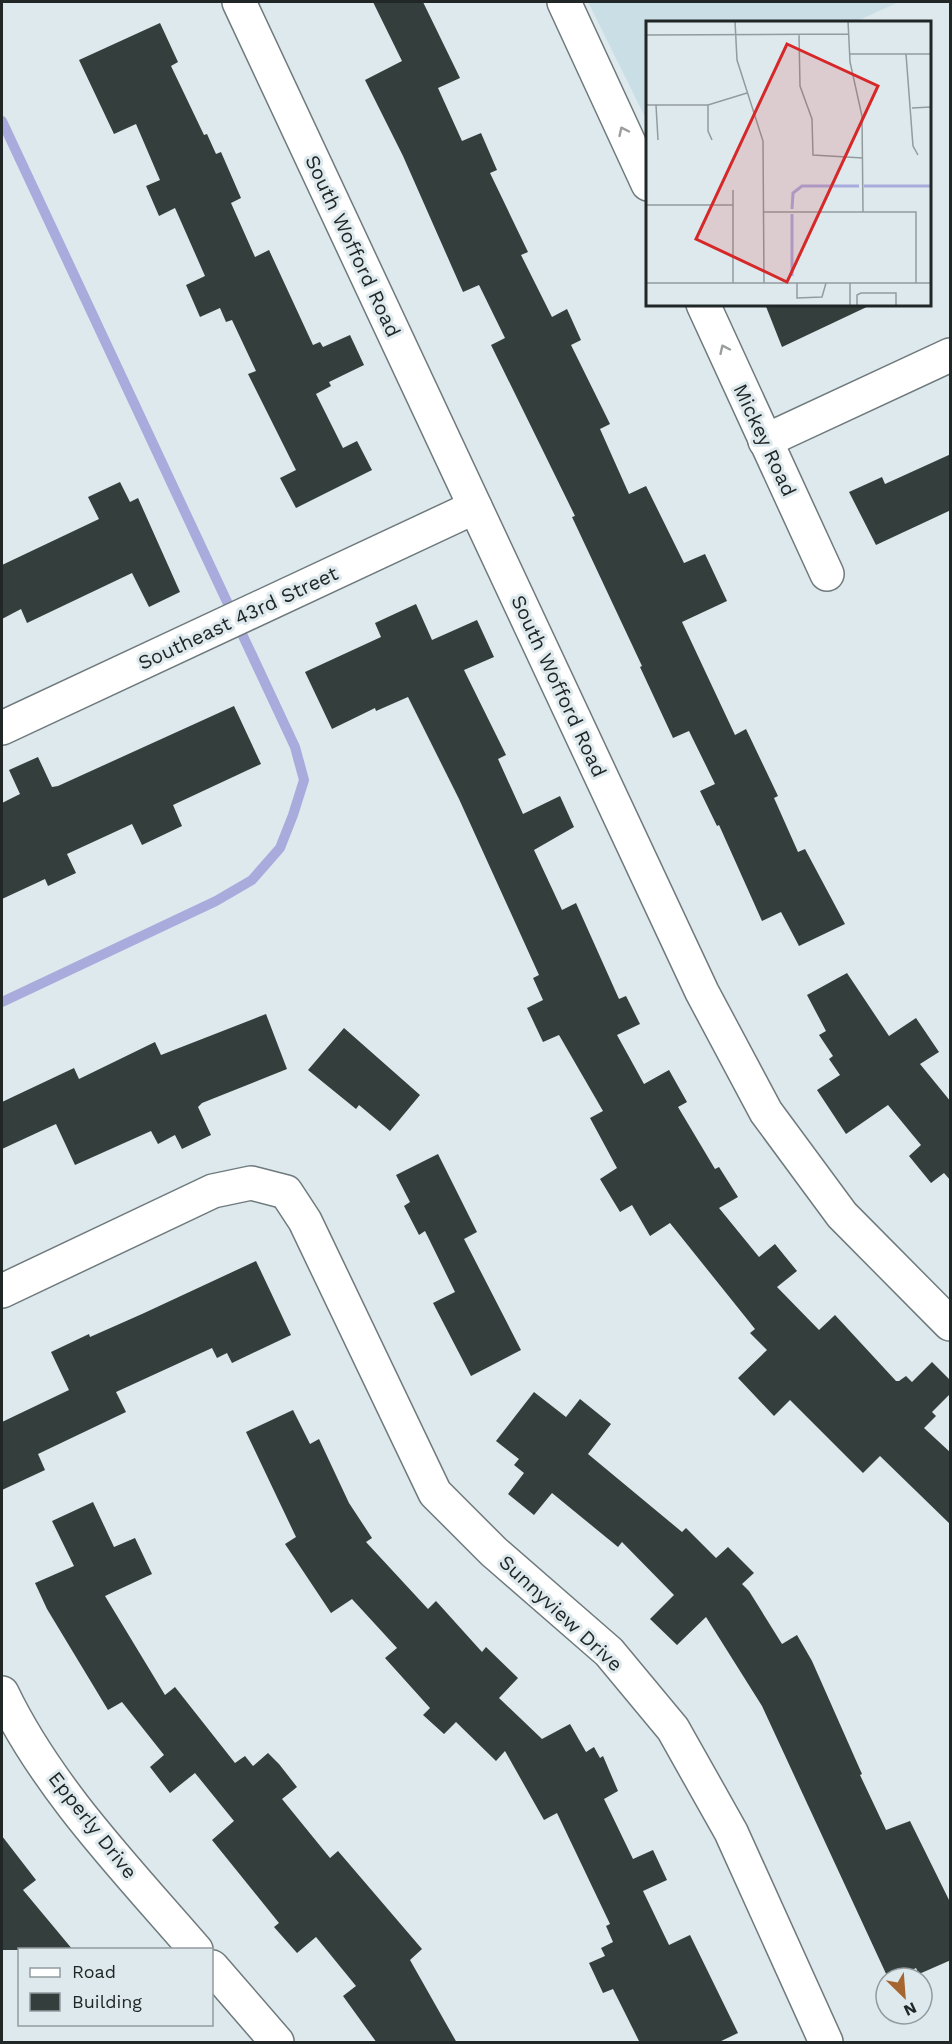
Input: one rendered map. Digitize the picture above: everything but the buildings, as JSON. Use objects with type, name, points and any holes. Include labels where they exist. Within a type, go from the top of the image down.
[{"type":"street","name":"South Wofford Road","points":[[239,2],[702,992],[766,1112],[842,1215],[951,1324]]},
{"type":"street","points":[[564,2],[646,180]]},
{"type":"street","name":"Mickey Road","points":[[704,306],[827,574]]},
{"type":"street","points":[[765,441],[951,354]]},
{"type":"street","name":"Southeast 43rd Street","points":[[2,728],[475,507]]},
{"type":"street","name":"Sunnyview Drive","points":[[2,1291],[213,1191],[251,1183],[286,1192],[305,1221],[435,1493],[494,1552],[609,1652],[673,1729],[730,1832],[826,2043]]},
{"type":"street","name":"Epperly Drive","points":[[2,1693],[17,1725],[77,1809],[194,1948]]},
{"type":"street","points":[[213,1969],[277,2043]]},
{"type":"shaded area","points":[[588,2],[899,2],[857,21],[646,21],[646,119]]},
{"type":"waterway","points":[[2,121],[295,747],[304,780],[280,848],[252,880],[216,901],[2,1002]]}]
